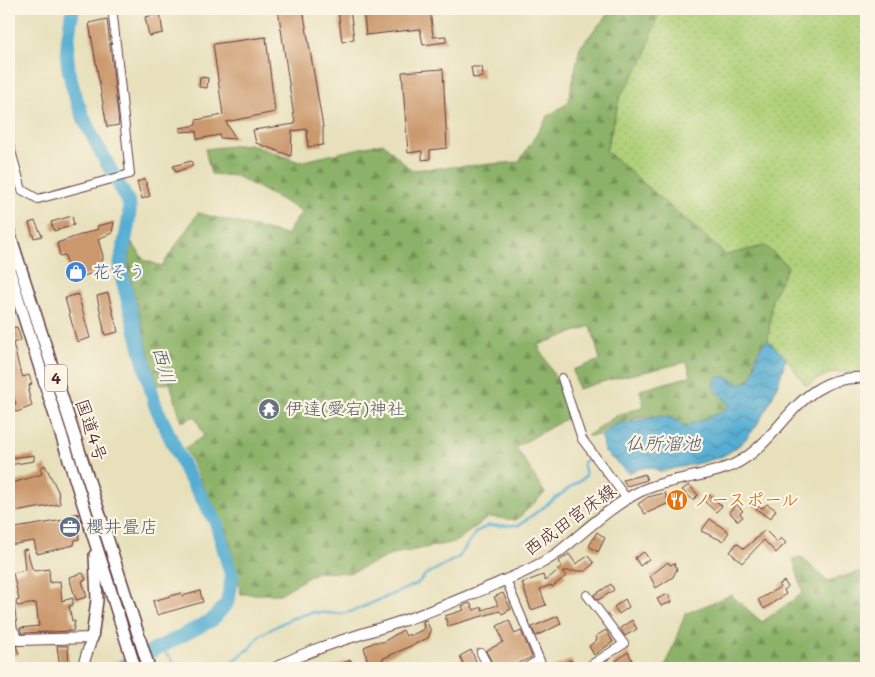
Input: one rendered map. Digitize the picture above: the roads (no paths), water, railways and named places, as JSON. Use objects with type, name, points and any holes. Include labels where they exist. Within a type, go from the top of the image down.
[{"type":"highway","name":"国道4号","points":[[9,232],[97,525]]},
{"type":"highway","name":"国道4号","points":[[9,270],[97,525]]},
{"type":"highway","points":[[92,638],[96,607],[97,525]]},
{"type":"highway","name":"4","points":[[97,525],[149,668]]},
{"type":"highway","name":"4","points":[[97,525],[135,668]]},
{"type":"main road","name":"西成田宮床線","points":[[275,668],[306,652],[404,620],[506,580],[542,563],[627,499],[653,486],[709,474],[738,462],[763,442],[796,405],[809,394],[824,386],[842,380],[866,378]]},
{"type":"main road","points":[[11,632],[18,640],[92,638],[82,668]]},
{"type":"street","points":[[9,144],[22,190],[38,199],[130,174],[113,16]]},
{"type":"street","points":[[562,378],[582,439],[627,499]]},
{"type":"street","points":[[506,580],[543,668]]},
{"type":"street","points":[[586,668],[624,644],[587,595]]},
{"type":"street","points":[[9,600],[11,632]]},
{"type":"street","points":[[481,653],[489,668]]},
{"type":"street","points":[[525,668],[539,660]]},
{"type":"water","name":"仏所溜池","points":[[768,340],[786,358],[782,371],[771,401],[763,415],[744,440],[733,450],[720,457],[660,472],[648,467],[628,473],[604,451],[601,436],[614,425],[660,416],[673,418],[684,427],[727,410],[728,402],[716,391],[714,384],[717,377],[724,376],[740,384],[749,381],[753,375],[759,350]]},
{"type":"waterway","name":"西川","points":[[73,9],[67,49],[70,75],[75,94],[90,132],[129,203],[129,218],[120,270],[155,405],[187,473],[216,522],[232,578],[227,603],[212,620],[119,668]]},
{"type":"waterway","points":[[224,668],[249,649],[260,635],[290,619],[313,612],[341,614],[353,611],[417,584],[425,575],[459,557],[476,532],[487,526],[519,525],[586,476],[583,462],[589,458]]},
{"type":"waterway","points":[[160,647],[179,668]]},
{"type":"place","name":"花そう","points":[[76,272]]},
{"type":"place","name":"伊達(愛宕)神社","points":[[269,409]]},
{"type":"place","name":"ノースポール","points":[[677,500]]},
{"type":"place","name":"櫻井畳店","points":[[70,527]]}]
